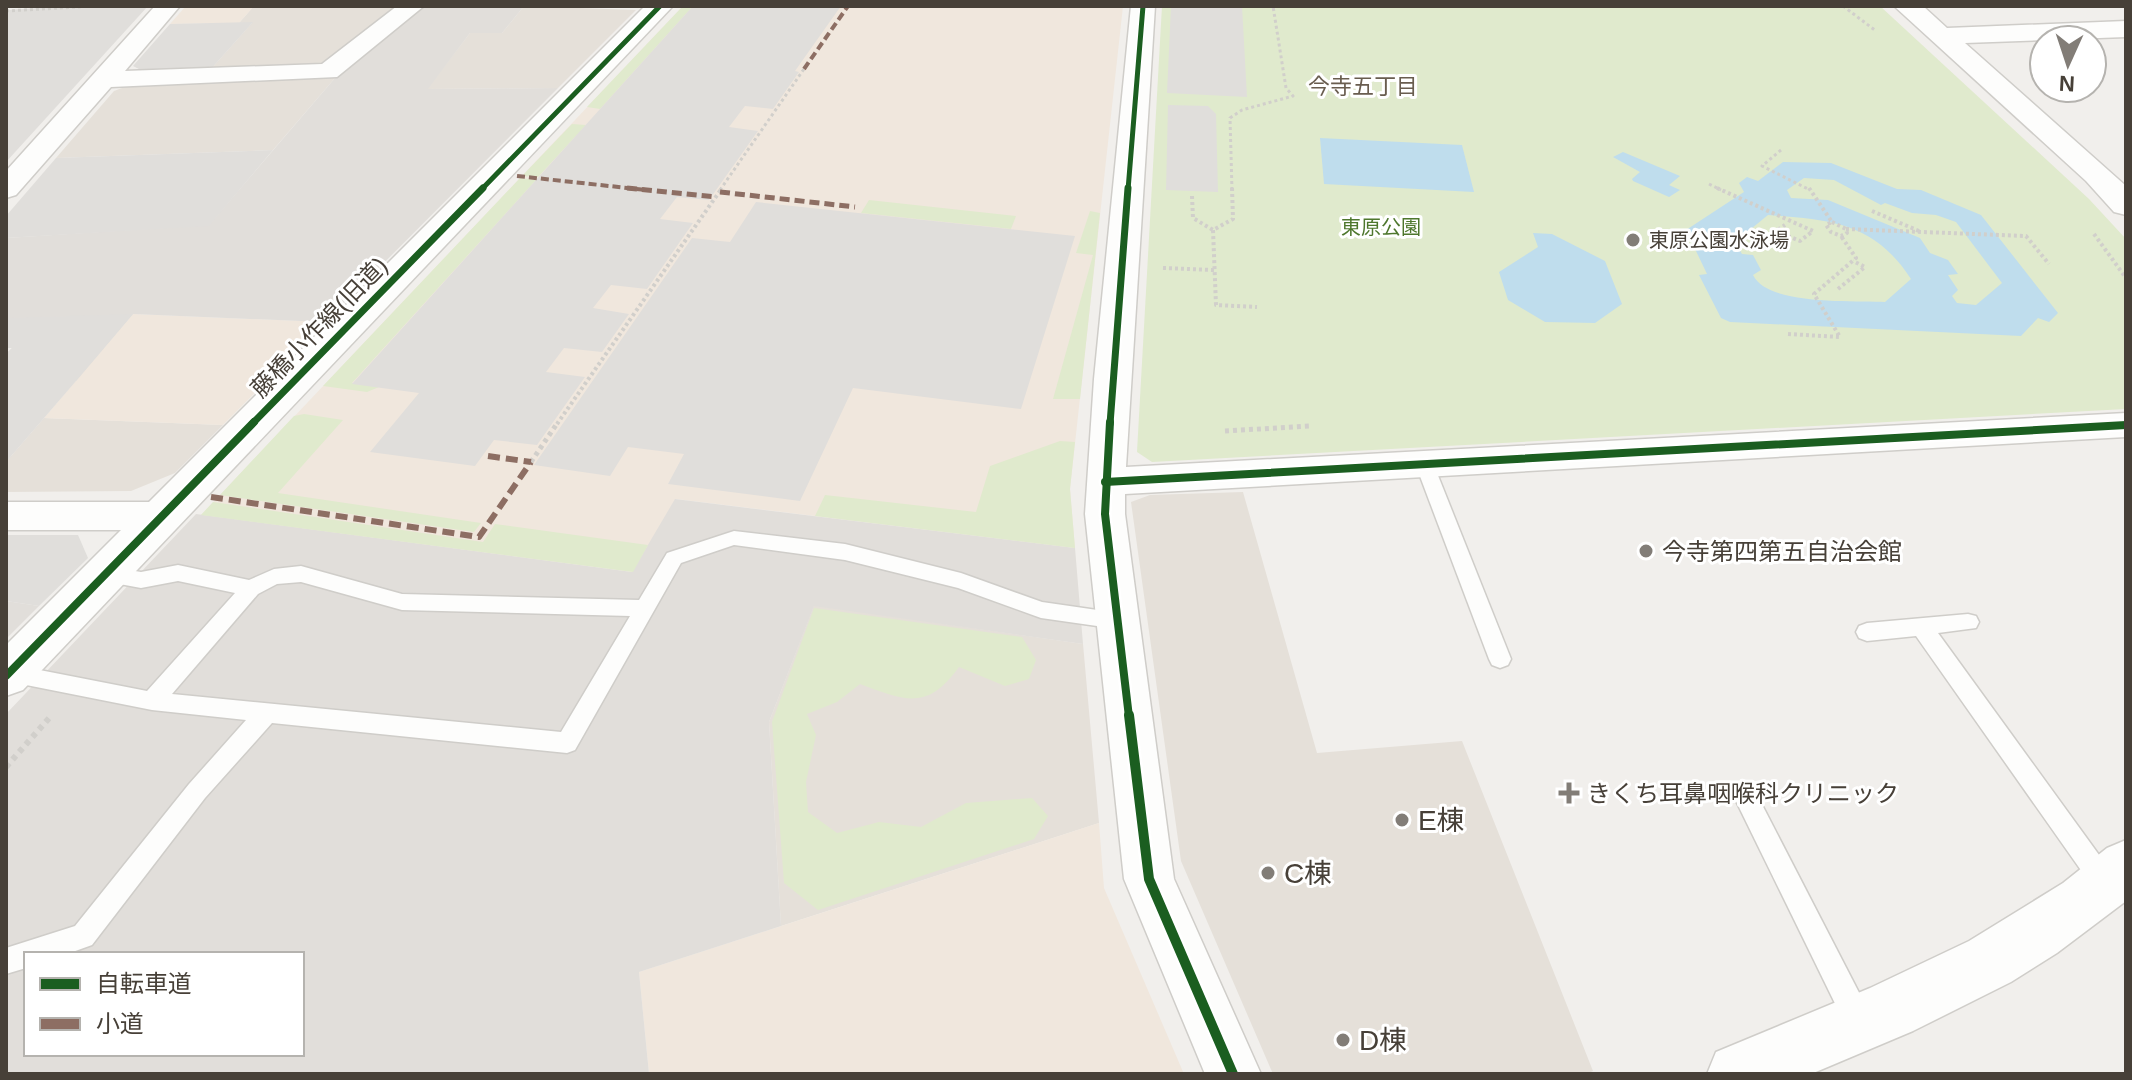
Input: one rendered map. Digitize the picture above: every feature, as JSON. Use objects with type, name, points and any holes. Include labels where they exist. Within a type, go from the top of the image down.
[{"type":"street","points":[[6,189],[168,6]]},
{"type":"street","points":[[103,79],[328,72],[412,6]]},
{"type":"street","name":"藤橋小作線(旧道)","points":[[7,675],[660,6]]},
{"type":"street","points":[[1143,6],[1105,514],[1149,879],[1233,1074]]},
{"type":"street","points":[[1907,6],[2122,196]]},
{"type":"street","points":[[1940,36],[2126,29]]},
{"type":"street","points":[[1105,482],[2126,425]]},
{"type":"street","points":[[6,516],[162,516]]},
{"type":"street","points":[[1738,1074],[1950,984],[2046,930],[2116,875]]},
{"type":"lane","points":[[1424,463],[1500,659]]},
{"type":"lane","points":[[7,675],[152,701],[567,743],[674,558],[734,538],[845,552],[961,581],[1041,610],[1118,621]]},
{"type":"lane","points":[[105,574],[141,580],[178,573],[251,588]]},
{"type":"lane","points":[[152,701],[251,588],[274,577],[301,574],[402,602],[646,608]]},
{"type":"lane","points":[[1867,632],[1968,622]]},
{"type":"lane","points":[[1922,627],[2116,875]]},
{"type":"lane","points":[[33,952],[83,936],[197,791],[267,713]]},
{"type":"lane","points":[[1748,801],[1859,1022]]},
{"type":"path","points":[[6,11],[92,6]]},
{"type":"path","points":[[1213,230],[1233,219],[1230,118],[1242,110],[1293,96],[1286,88],[1273,6]]},
{"type":"path","points":[[531,462],[804,69]]},
{"type":"path","points":[[1781,150],[1762,166],[1808,186],[1832,222],[1846,229],[2026,236],[2049,264]]},
{"type":"path","points":[[1709,184],[1813,231],[1800,241],[1776,231],[1785,225]]},
{"type":"path","points":[[1192,196],[1193,218],[1213,230]]},
{"type":"path","points":[[1872,211],[1923,232]]},
{"type":"path","points":[[1788,334],[1840,337],[1814,294],[1856,258],[1841,236],[1831,232],[1826,225],[1832,222]]},
{"type":"path","points":[[1841,236],[1847,233],[1846,229]]},
{"type":"path","points":[[1213,230],[1216,305],[1257,307]]},
{"type":"path","points":[[1838,289],[1865,267],[1853,261]]},
{"type":"path","points":[[6,767],[77,686]]},
{"type":"shaded area","points":[[148,6],[6,162],[6,10]]},
{"type":"shaded area","points":[[186,6],[254,6],[239,23],[170,24]]},
{"type":"shaded area","points":[[254,6],[399,6],[326,63],[211,69],[252,23],[239,23]]},
{"type":"shaded area","points":[[424,6],[524,6],[502,33],[470,33],[428,89],[558,88],[325,322],[133,314],[76,381],[6,354],[12,348],[6,348],[6,238],[209,225],[335,78]]},
{"type":"shaded area","points":[[524,6],[636,10],[558,88],[427,89],[470,33],[502,33]]},
{"type":"shaded area","points":[[683,6],[1123,6],[1070,489],[1075,548],[676,499],[633,572],[201,515]]},
{"type":"shaded area","points":[[693,6],[841,6],[795,71],[799,72],[773,109],[745,106],[729,127],[758,131],[709,200],[677,197],[660,219],[693,223],[647,289],[611,285],[593,308],[629,314],[602,352],[564,348],[546,372],[585,377],[537,445],[494,440],[475,466],[370,452],[419,393],[352,384]]},
{"type":"shaded area","points":[[1171,6],[1242,6],[1247,97],[1167,93]]},
{"type":"shaded area","points":[[253,22],[211,69],[143,71],[133,66],[170,24]]},
{"type":"shaded area","points":[[335,78],[273,150],[56,158],[114,91],[130,85]]},
{"type":"shaded area","points":[[1168,105],[1208,106],[1216,114],[1218,192],[1166,190]]},
{"type":"shaded area","points":[[273,150],[209,226],[6,238],[6,216],[56,158]]},
{"type":"shaded area","points":[[756,202],[1075,236],[1021,409],[853,388],[800,501],[668,484],[684,454],[628,447],[610,476],[534,465],[692,238],[730,242]]},
{"type":"shaded area","points":[[133,314],[325,322],[223,425],[44,418]]},
{"type":"shaded area","points":[[133,314],[6,462],[6,354],[12,348],[6,348],[6,318]]},
{"type":"shaded area","points":[[44,418],[223,425],[175,473],[131,491],[6,492],[6,462]]},
{"type":"shaded area","points":[[1243,492],[1317,753],[1462,741],[1593,1071],[1586,1074],[1273,1074],[1181,861],[1131,502],[1150,495]]},
{"type":"shaded area","points":[[675,499],[1075,548],[1083,644],[814,606],[769,722],[781,926],[639,972],[649,1074],[6,1074],[6,714],[196,514],[632,572]]},
{"type":"shaded area","points":[[6,535],[78,535],[88,558],[39,606],[6,601]]},
{"type":"shaded area","points":[[6,601],[39,606],[6,639]]},
{"type":"shaded area","points":[[814,605],[1083,644],[1099,823],[781,926],[769,722]]},
{"type":"shaded area","points":[[1099,823],[1104,888],[1184,1074],[649,1074],[639,972]]},
{"type":"green space","points":[[683,6],[693,6],[600,109],[587,107]]},
{"type":"green space","name":"東原公園","points":[[1162,6],[1880,6],[2089,199],[2126,239],[2126,409],[1152,462],[1137,452]]},
{"type":"green space","points":[[572,124],[586,125],[538,177],[522,176]]},
{"type":"green space","points":[[520,178],[536,180],[352,383],[379,387],[367,392],[323,386]]},
{"type":"green space","points":[[869,200],[1016,216],[1011,229],[861,213]]},
{"type":"green space","points":[[1090,211],[1100,213],[1080,399],[1053,399],[1093,255],[1076,253]]},
{"type":"green space","points":[[304,414],[343,420],[278,493],[481,523],[474,532],[220,495],[294,416]]},
{"type":"green space","points":[[1060,441],[1075,442],[1070,489],[1075,548],[815,516],[825,495],[976,512],[990,466]]},
{"type":"green space","points":[[213,502],[483,542],[495,524],[648,545],[633,572],[201,515]]},
{"type":"green space","points":[[814,608],[1022,637],[1036,660],[1029,679],[1005,686],[959,667],[936,691],[926,696],[903,698],[860,684],[837,702],[807,714],[816,735],[806,782],[808,812],[837,833],[879,822],[921,827],[966,803],[1032,798],[1048,816],[1034,839],[818,910],[784,883],[772,722]]},
{"type":"water","points":[[1320,138],[1462,145],[1474,192],[1324,184]]},
{"type":"water","points":[[1623,152],[1680,176],[1669,185],[1680,190],[1669,197],[1633,181],[1640,172],[1613,157]]},
{"type":"water","points":[[1783,162],[1831,163],[1897,189],[1921,190],[1981,215],[2058,313],[2049,322],[2038,318],[2021,336],[1730,322],[1721,318],[1699,275],[1707,274],[1686,230],[1744,192],[1739,183],[1747,177],[1758,181]],"holes":[[[1804,178],[1834,180],[1881,205],[1885,203],[1912,213],[1936,215],[1956,222],[2002,283],[1976,305],[1957,303],[1952,296],[1958,290],[1948,275],[1958,274],[1948,260],[1930,253],[1920,238],[1828,200],[1791,198],[1787,190]],[[1768,215],[1831,222],[1866,235],[1897,260],[1911,279],[1885,302],[1833,301],[1775,292],[1762,285],[1753,275],[1761,270],[1753,255],[1742,254],[1735,242]]]},
{"type":"water","points":[[1533,233],[1552,234],[1605,261],[1622,304],[1595,323],[1545,322],[1508,300],[1499,272],[1538,247]]},
{"type":"marked path","points":[[804,69],[848,6]]},
{"type":"marked path","points":[[517,176],[716,197]]},
{"type":"marked path","points":[[720,192],[855,207]]},
{"type":"marked path","points":[[488,456],[531,462]]},
{"type":"marked path","points":[[211,497],[479,537],[531,462]]},
{"type":"cycle path","points":[[6,676],[660,6]]},
{"type":"cycle path","points":[[1143,6],[1112,379],[1105,514],[1149,879],[1233,1074]]},
{"type":"cycle path","points":[[1105,482],[2126,425]]},
{"type":"place","name":"東原公園水泳場","points":[[1633,240]]},
{"type":"place","name":"今寺第四第五自治会館","points":[[1646,551]]},
{"type":"place","name":"きくち耳鼻咽喉科クリニック","points":[[1569,793]]},
{"type":"place","name":"E棟","points":[[1402,820]]},
{"type":"place","name":"C棟","points":[[1268,873]]},
{"type":"place","name":"D棟","points":[[1343,1040]]},
{"type":"district","name":"今寺五丁目","points":[[1363,86]]}]
